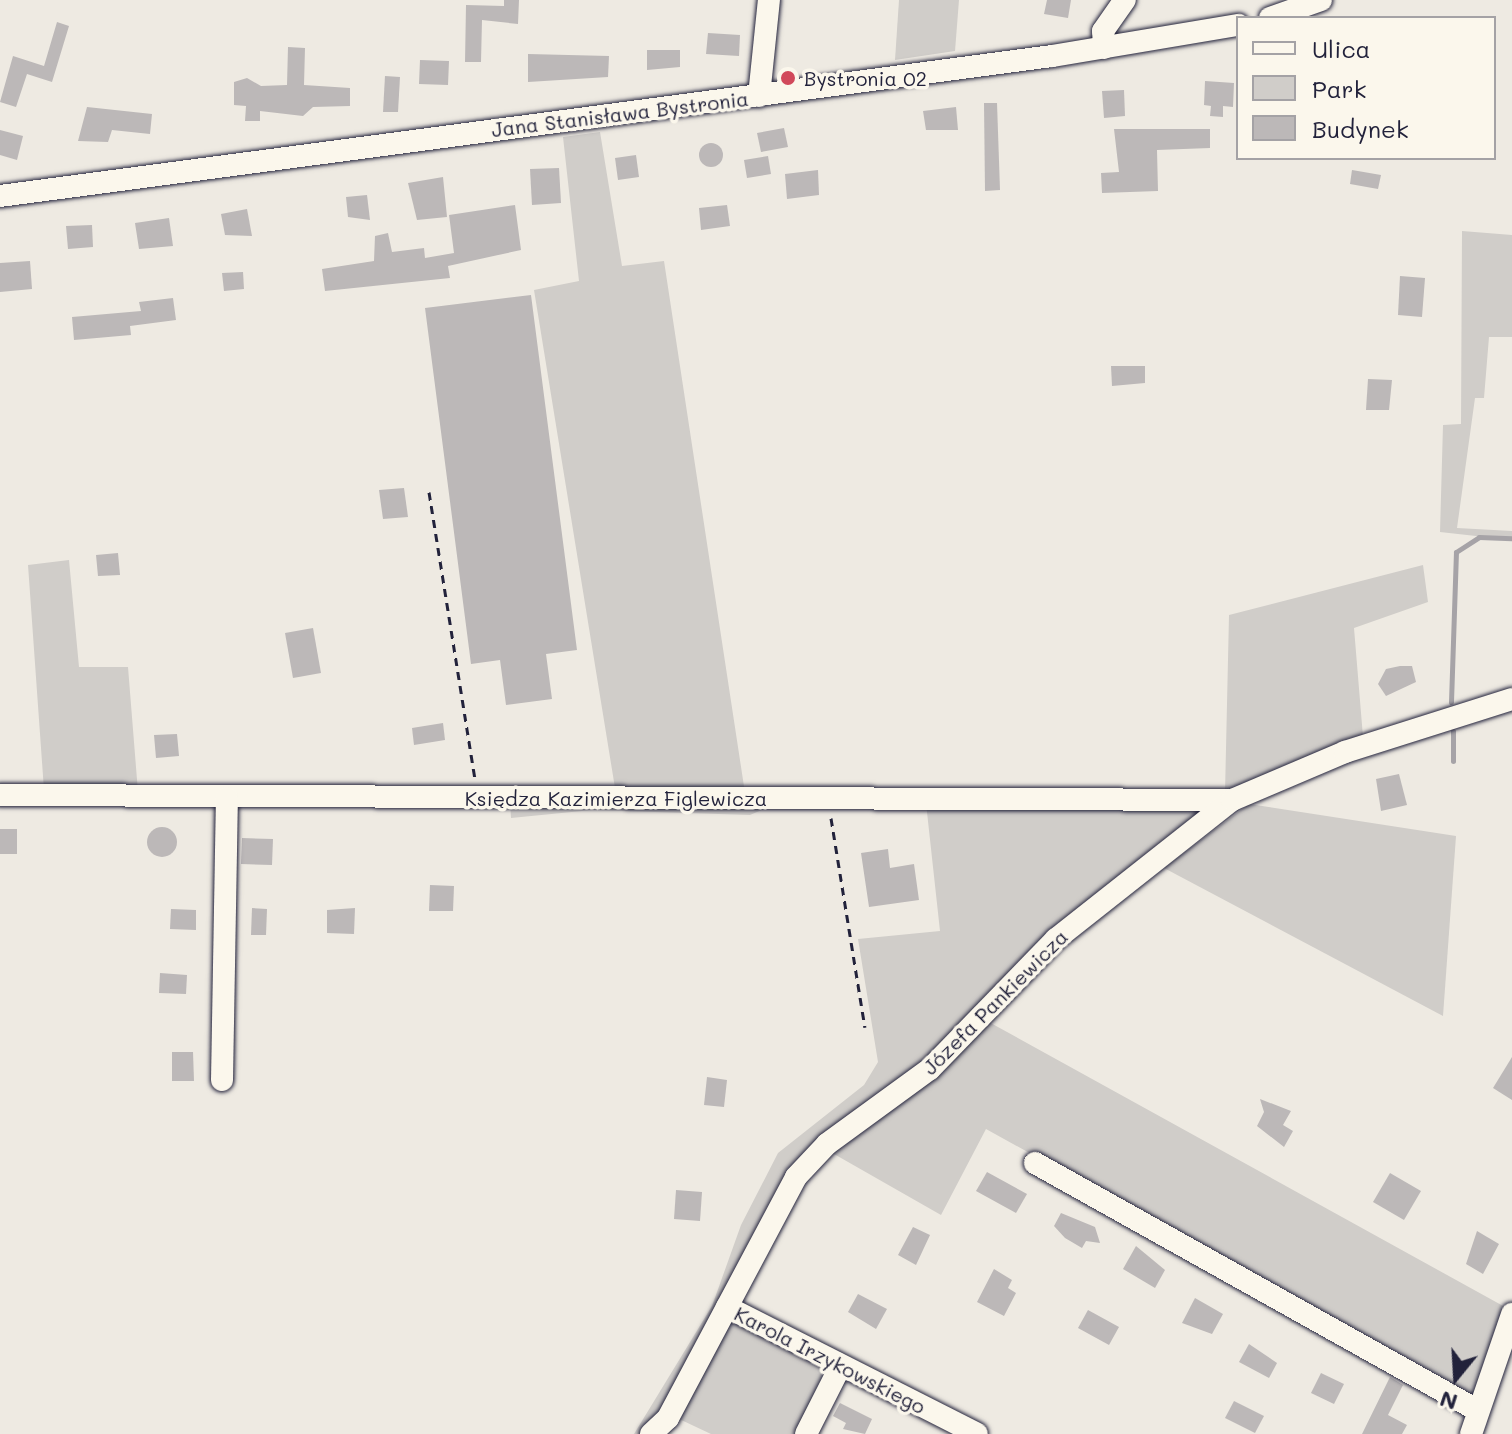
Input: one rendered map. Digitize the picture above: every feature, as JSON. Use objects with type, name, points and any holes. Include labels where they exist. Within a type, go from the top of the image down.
[{"type":"street","points":[[759,96],[769,0]]},
{"type":"street","points":[[1104,48],[1103,31],[1125,0]]},
{"type":"street","points":[[1276,16],[1321,0]]},
{"type":"street","name":"Jana Stanisława Bystronia","points":[[0,196],[759,96],[1104,48],[1236,25]]},
{"type":"street","name":"Józefa Pankiewicza","points":[[651,1434],[668,1418],[796,1177],[827,1144],[930,1069],[1056,939],[1232,800],[1345,752],[1512,699]]},
{"type":"street","name":"Księdza Kazimierza Figlewicza","points":[[0,795],[1232,800]]},
{"type":"street","points":[[222,1080],[227,798]]},
{"type":"street","points":[[1035,1163],[1477,1410]]},
{"type":"street","name":"Karola Irzykowskiego","points":[[727,1307],[977,1434]]},
{"type":"street","points":[[1471,1434],[1512,1314]]},
{"type":"street","points":[[806,1434],[841,1365]]},
{"type":"path","points":[[429,492],[478,797]]},
{"type":"path","points":[[827,798],[865,1027]]},
{"type":"green space","points":[[899,0],[959,0],[955,51],[895,60]]},
{"type":"green space","points":[[600,132],[622,266],[664,261],[745,793],[615,788],[534,290],[579,281],[563,137]]},
{"type":"green space","points":[[1462,231],[1512,235],[1512,337],[1489,337],[1484,398],[1475,398],[1457,528],[1512,531],[1512,540],[1440,532],[1443,425],[1461,424]]},
{"type":"green space","points":[[69,560],[79,667],[128,667],[138,792],[44,790],[28,565]]},
{"type":"green space","points":[[1423,565],[1428,602],[1354,628],[1363,737],[1225,793],[1229,615]]},
{"type":"green space","points":[[782,801],[750,815],[592,810],[511,818],[510,802]]},
{"type":"green space","points":[[926,803],[1216,804],[924,1065],[796,1166],[665,1414],[644,1434],[634,1434],[712,1306],[741,1225],[778,1153],[864,1085],[878,1062],[858,939],[940,931]]},
{"type":"green space","points":[[1249,804],[1456,836],[1443,1016],[1164,868]]},
{"type":"green space","points":[[987,1021],[1505,1307],[1472,1398],[986,1129],[941,1215],[827,1150]]},
{"type":"green space","points":[[729,1313],[822,1361],[828,1372],[800,1434],[711,1434],[677,1418]]},
{"type":"building","points":[[504,0],[519,0],[518,24],[482,20],[481,62],[465,62],[466,5],[504,6]]},
{"type":"building","points":[[1047,0],[1071,0],[1068,18],[1044,14]]},
{"type":"building","points":[[57,22],[69,26],[52,82],[27,74],[16,107],[0,102],[13,56],[44,66]]},
{"type":"building","points":[[708,33],[740,35],[739,56],[706,54]]},
{"type":"building","points":[[288,47],[305,48],[304,85],[350,88],[350,106],[313,107],[303,116],[260,111],[260,121],[245,121],[246,106],[234,105],[234,82],[247,78],[261,86],[287,85]]},
{"type":"building","points":[[647,50],[680,50],[680,67],[647,70]]},
{"type":"building","points":[[528,54],[609,56],[608,77],[528,82]]},
{"type":"building","points":[[420,60],[449,61],[448,85],[419,84]]},
{"type":"building","points":[[385,76],[400,77],[398,112],[383,112]]},
{"type":"building","points":[[1205,81],[1234,83],[1233,107],[1223,106],[1223,117],[1210,116],[1211,106],[1204,105]]},
{"type":"building","points":[[1124,90],[1125,116],[1104,118],[1102,91]]},
{"type":"building","points":[[984,103],[997,103],[1000,190],[985,191]]},
{"type":"building","points":[[87,107],[152,114],[150,134],[112,130],[108,142],[78,141]]},
{"type":"building","points":[[956,107],[958,130],[926,130],[923,111]]},
{"type":"building","points":[[784,128],[788,147],[761,152],[757,133]]},
{"type":"building","points":[[1114,129],[1210,129],[1210,148],[1157,150],[1158,191],[1102,193],[1101,173],[1119,172]]},
{"type":"building","points":[[0,130],[23,136],[17,160],[0,155]]},
{"type":"building","points":[[711,143],[720,146],[723,155],[720,164],[711,167],[702,164],[699,155],[702,146]]},
{"type":"building","points":[[636,155],[639,177],[618,180],[615,158]]},
{"type":"building","points":[[768,156],[771,174],[747,178],[744,160]]},
{"type":"building","points":[[559,168],[561,203],[532,205],[530,169]]},
{"type":"building","points":[[818,170],[819,195],[787,199],[785,174]]},
{"type":"building","points":[[1352,170],[1381,175],[1378,189],[1350,184]]},
{"type":"building","points":[[443,177],[447,217],[417,220],[408,183]]},
{"type":"building","points":[[367,195],[370,220],[348,217],[346,197]]},
{"type":"building","points":[[515,205],[521,250],[448,266],[450,278],[325,291],[322,269],[374,261],[375,236],[388,233],[392,252],[424,248],[425,258],[454,253],[449,215]]},
{"type":"building","points":[[727,205],[730,226],[701,230],[699,208]]},
{"type":"building","points":[[247,209],[252,236],[225,235],[221,214]]},
{"type":"building","points":[[169,218],[173,246],[139,249],[135,223]]},
{"type":"building","points":[[92,225],[93,247],[68,249],[66,226]]},
{"type":"building","points":[[30,261],[32,289],[0,292],[0,263]]},
{"type":"building","points":[[243,272],[244,289],[224,291],[222,273]]},
{"type":"building","points":[[1400,276],[1425,278],[1422,317],[1398,315]]},
{"type":"building","points":[[531,295],[577,650],[546,654],[552,699],[506,705],[500,660],[471,664],[425,308]]},
{"type":"building","points":[[173,298],[176,320],[130,326],[131,335],[74,340],[72,317],[141,311],[139,302]]},
{"type":"building","points":[[1111,366],[1145,366],[1145,383],[1112,386]]},
{"type":"building","points":[[1368,379],[1392,380],[1389,410],[1366,410]]},
{"type":"building","points":[[404,488],[408,517],[383,519],[379,490]]},
{"type":"building","points":[[118,553],[120,575],[98,576],[96,555]]},
{"type":"building","points":[[313,628],[321,673],[293,678],[285,633]]},
{"type":"building","points":[[1412,666],[1416,682],[1386,696],[1378,684],[1386,669]]},
{"type":"building","points":[[443,723],[445,740],[414,745],[412,728]]},
{"type":"building","points":[[177,734],[179,756],[156,758],[154,735]]},
{"type":"building","points":[[1399,774],[1407,805],[1381,811],[1376,779]]},
{"type":"building","points":[[162,827],[168,828],[176,836],[176,848],[168,856],[162,857],[156,856],[148,848],[147,842],[148,836],[156,828]]},
{"type":"building","points":[[0,829],[17,829],[17,854],[0,854]]},
{"type":"building","points":[[242,838],[273,839],[272,865],[241,864]]},
{"type":"building","points":[[888,849],[890,868],[914,864],[919,900],[869,907],[861,853]]},
{"type":"building","points":[[430,885],[454,886],[453,911],[429,911]]},
{"type":"building","points":[[252,908],[267,909],[266,935],[251,935]]},
{"type":"building","points":[[355,908],[354,934],[327,933],[327,910]]},
{"type":"building","points":[[171,909],[196,910],[196,930],[170,929]]},
{"type":"building","points":[[160,973],[187,975],[186,994],[159,993]]},
{"type":"building","points":[[172,1052],[193,1052],[194,1081],[172,1081]]},
{"type":"building","points":[[1512,1057],[1512,1100],[1493,1088]]},
{"type":"building","points":[[707,1077],[727,1080],[724,1107],[704,1105]]},
{"type":"building","points":[[1260,1099],[1291,1111],[1283,1125],[1293,1131],[1284,1147],[1257,1126],[1264,1112]]},
{"type":"building","points":[[987,1172],[1027,1194],[1016,1213],[976,1191]]},
{"type":"building","points":[[1390,1173],[1421,1191],[1404,1220],[1373,1202]]},
{"type":"building","points":[[676,1190],[702,1192],[700,1221],[674,1219]]},
{"type":"building","points":[[1061,1213],[1095,1227],[1100,1243],[1086,1241],[1082,1248],[1065,1238],[1054,1226]]},
{"type":"building","points":[[913,1227],[930,1235],[916,1265],[898,1255]]},
{"type":"building","points":[[1477,1231],[1499,1244],[1483,1274],[1466,1264]]},
{"type":"building","points":[[1136,1246],[1165,1270],[1155,1288],[1123,1269]]},
{"type":"building","points":[[994,1269],[1012,1280],[1008,1288],[1016,1293],[1004,1316],[977,1302]]},
{"type":"building","points":[[858,1294],[887,1309],[876,1329],[848,1312]]},
{"type":"building","points":[[1195,1298],[1223,1314],[1212,1334],[1182,1323]]},
{"type":"building","points":[[1088,1310],[1119,1327],[1109,1345],[1078,1328]]},
{"type":"building","points":[[1249,1344],[1277,1363],[1269,1378],[1239,1362]]},
{"type":"building","points":[[1321,1373],[1344,1384],[1334,1404],[1311,1393]]},
{"type":"building","points":[[1390,1377],[1403,1385],[1388,1415],[1407,1425],[1402,1434],[1362,1434]]},
{"type":"building","points":[[1234,1401],[1264,1416],[1255,1433],[1225,1418]]},
{"type":"building","points":[[840,1403],[872,1419],[865,1434],[843,1429],[846,1423],[833,1416]]},
{"type":"waterway","points":[[1451,702],[1456,552],[1479,537],[1512,538]]},
{"type":"waterway","points":[[1453,731],[1453,761]]},
{"type":"place","name":"Bystronia 02","points":[[788,78]]}]
